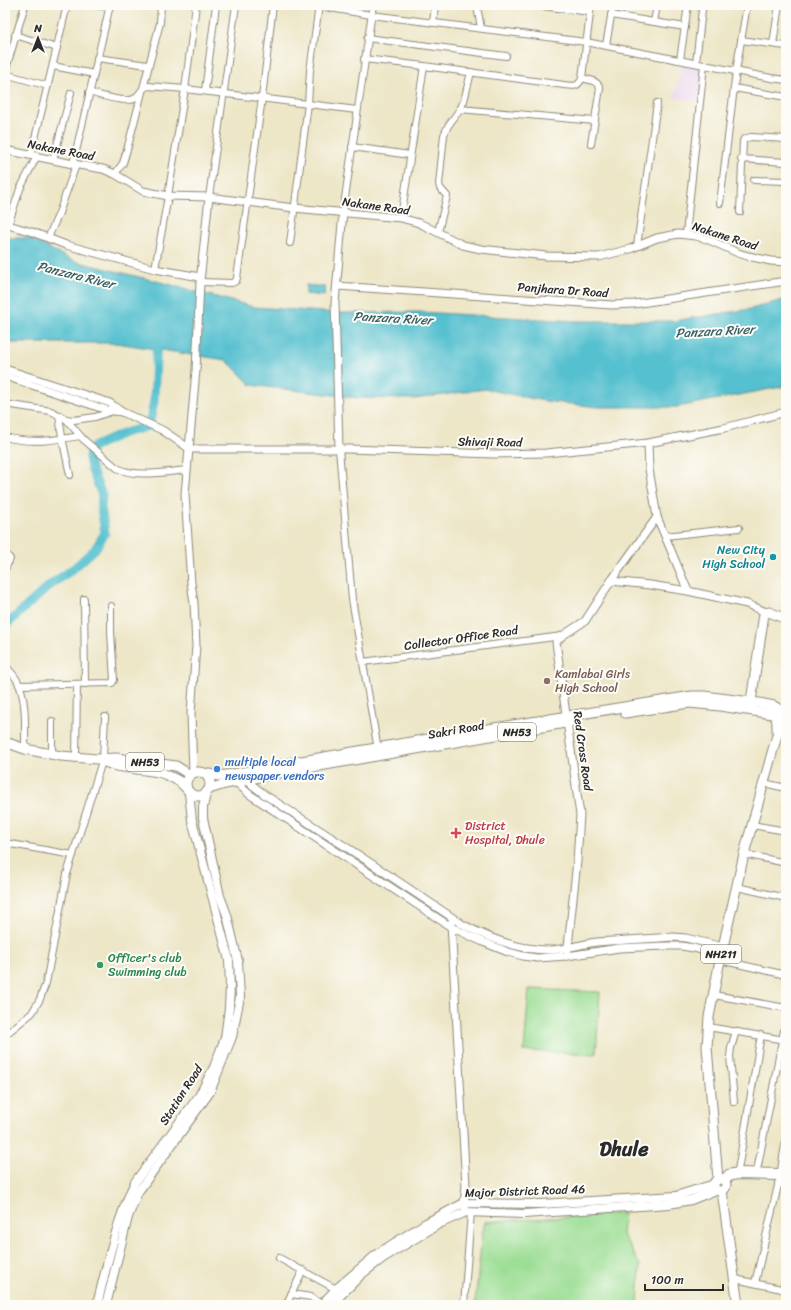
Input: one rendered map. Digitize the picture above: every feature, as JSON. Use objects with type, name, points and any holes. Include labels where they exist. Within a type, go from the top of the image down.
[{"type":"main road","points":[[750,706],[766,612],[786,619]]},
{"type":"main road","points":[[378,752],[225,784],[198,797],[193,796],[187,791],[186,780],[191,774],[199,772],[218,776],[256,769],[378,752],[567,720],[641,704],[692,696],[704,696],[750,706],[774,706],[783,714],[783,721],[777,735]]},
{"type":"main road","name":"NH211","points":[[738,1305],[719,1184],[707,1047],[709,1017],[721,954],[744,854],[777,735],[777,719],[775,716],[750,706]]},
{"type":"main road","points":[[5,742],[25,749],[52,754],[76,758],[100,759]]},
{"type":"main road","name":"NH53","points":[[100,759],[116,758],[176,766],[191,774]]},
{"type":"main road","name":"NH53","points":[[100,759],[116,766],[159,772],[179,781],[187,791]]},
{"type":"main road","points":[[204,773],[210,780],[208,792]]},
{"type":"main road","name":"Station Road","points":[[187,791],[192,820],[229,960],[229,1008],[225,1038],[202,1098]]},
{"type":"main road","name":"Station Road","points":[[106,1305],[128,1217],[135,1182],[202,1098],[213,1087],[231,1040],[240,994],[237,957],[227,915],[220,896],[203,818],[203,807],[208,792]]},
{"type":"main road","name":"Major District Road 46","points":[[322,1305],[336,1289],[377,1254],[393,1243],[464,1203],[540,1204],[676,1196],[719,1184]]},
{"type":"main road","name":"Major District Road 46","points":[[331,1305],[362,1274],[383,1258],[439,1224],[469,1212],[524,1214],[670,1204],[691,1200],[719,1184]]},
{"type":"main road","name":"Station Road","points":[[97,1305],[109,1257],[132,1196]]},
{"type":"street","points":[[25,5],[15,34],[5,73],[48,86]]},
{"type":"street","points":[[67,5],[48,86],[34,156],[7,225],[32,232],[66,245],[200,282],[232,283],[236,281],[248,202],[273,5]]},
{"type":"street","points":[[48,238],[64,200],[74,165],[109,6],[96,5]]},
{"type":"street","points":[[115,174],[123,163],[160,23],[161,5]]},
{"type":"street","points":[[155,269],[185,89],[196,5]]},
{"type":"street","points":[[205,91],[216,5]]},
{"type":"street","points":[[191,774],[191,713],[196,646],[185,494],[196,370],[200,282],[209,197],[236,5]]},
{"type":"street","points":[[290,243],[308,104],[317,5],[371,15],[606,45],[786,80]]},
{"type":"street","points":[[372,5],[343,212],[335,302],[339,449],[352,599],[378,752]]},
{"type":"street","points":[[432,23],[435,5]]},
{"type":"street","points":[[476,5],[481,28]]},
{"type":"street","points":[[536,5],[558,6],[590,12]]},
{"type":"street","points":[[364,59],[570,86],[578,85],[582,78],[591,5]]},
{"type":"street","points":[[606,45],[613,5]]},
{"type":"street","points":[[654,22],[657,5]]},
{"type":"street","points":[[680,60],[688,5]]},
{"type":"street","points":[[720,203],[736,71],[747,5]]},
{"type":"street","points":[[773,44],[780,5]]},
{"type":"street","points":[[696,63],[702,10]]},
{"type":"street","points":[[611,15],[685,27]]},
{"type":"street","points":[[15,34],[57,48]]},
{"type":"street","points":[[367,38],[506,56]]},
{"type":"street","points":[[741,40],[786,46]]},
{"type":"street","points":[[97,58],[148,65]]},
{"type":"street","points":[[686,234],[704,65]]},
{"type":"street","points":[[53,66],[94,74]]},
{"type":"street","points":[[401,218],[424,66]]},
{"type":"street","points":[[438,232],[448,196],[440,188],[439,184],[444,135],[452,119],[464,101],[471,72]]},
{"type":"street","points":[[582,78],[595,81],[600,88],[591,144]]},
{"type":"street","points":[[89,92],[118,99],[131,100],[138,95],[143,88],[148,86],[205,91],[357,110]]},
{"type":"street","points":[[734,88],[786,97]]},
{"type":"street","points":[[53,160],[71,93]]},
{"type":"street","points":[[637,246],[657,103]]},
{"type":"street","points":[[460,109],[595,121]]},
{"type":"street","points":[[740,212],[741,159],[742,144],[744,139],[751,137],[786,139]]},
{"type":"street","points":[[352,147],[410,155]]},
{"type":"street","name":"Nakane Road","points":[[5,150],[74,165],[103,169],[115,174],[143,191],[168,196],[209,197],[294,208],[401,218],[419,223],[463,245],[481,249],[546,256],[599,257],[667,236],[686,234],[707,239],[738,253],[771,261],[786,262]]},
{"type":"street","points":[[741,159],[786,162]]},
{"type":"street","points":[[754,180],[786,181]]},
{"type":"street","name":"Panjhara Dr Road","points":[[337,286],[612,305],[634,304],[786,281]]},
{"type":"street","points":[[5,369],[110,403],[122,412],[162,430],[190,449]]},
{"type":"street","points":[[5,376],[113,411],[122,412]]},
{"type":"street","points":[[5,404],[43,409],[59,415],[66,419],[82,438],[117,468],[126,472],[140,474],[187,470]]},
{"type":"street","points":[[66,419],[83,420],[113,411]]},
{"type":"street","name":"Shivaji Road","points":[[190,449],[339,449],[494,454],[546,453],[648,443],[724,428],[786,412]]},
{"type":"street","points":[[59,415],[62,439],[70,475]]},
{"type":"street","points":[[5,438],[27,442],[38,442],[82,438]]},
{"type":"street","points":[[648,443],[649,469],[657,517],[688,591]]},
{"type":"street","points":[[562,636],[585,621],[611,581],[657,517]]},
{"type":"street","points":[[665,536],[739,528]]},
{"type":"street","points":[[5,555],[7,555],[10,559],[5,570]]},
{"type":"street","points":[[611,581],[688,591],[747,604],[766,612]]},
{"type":"street","points":[[84,599],[85,684]]},
{"type":"street","points":[[18,685],[110,684],[113,682],[111,606]]},
{"type":"street","name":"Collector Office Road","points":[[363,662],[562,636]]},
{"type":"street","name":"Red Cross Road","points":[[562,636],[558,638],[556,644],[580,815],[578,861],[567,956]]},
{"type":"street","points":[[5,665],[17,680],[23,698],[25,749]]},
{"type":"street","points":[[76,758],[77,684]]},
{"type":"street","points":[[774,706],[786,708]]},
{"type":"street","points":[[5,1035],[32,1013],[40,999],[46,983],[67,874],[100,759],[105,717]]},
{"type":"street","points":[[52,721],[52,754]]},
{"type":"street","points":[[246,780],[265,795],[384,872],[450,917],[476,932],[521,947],[552,950],[596,942],[673,937],[686,938],[721,954]]},
{"type":"street","points":[[236,782],[249,794],[451,927],[508,952],[537,958],[567,956],[619,948],[681,946],[721,954],[786,974]]},
{"type":"street","points":[[764,783],[786,788]]},
{"type":"street","points":[[752,825],[786,831]]},
{"type":"street","points":[[5,843],[73,856]]},
{"type":"street","points":[[744,854],[786,863]]},
{"type":"street","points":[[378,879],[384,872]]},
{"type":"street","points":[[737,887],[786,898]]},
{"type":"street","points":[[450,917],[466,1186],[464,1203],[469,1212],[464,1305]]},
{"type":"street","points":[[714,996],[786,1008]]},
{"type":"street","points":[[756,1174],[784,1039],[786,1020]]},
{"type":"street","points":[[708,1027],[784,1039]]},
{"type":"street","points":[[734,1102],[730,1056],[736,1031]]},
{"type":"street","points":[[719,1184],[737,1173],[761,1036]]},
{"type":"street","points":[[755,1283],[779,1178],[786,1138]]},
{"type":"street","points":[[737,1173],[756,1174],[779,1178],[786,1185]]},
{"type":"street","points":[[279,1258],[336,1289]]},
{"type":"street","points":[[286,1305],[303,1270]]},
{"type":"street","points":[[734,1279],[786,1290]]},
{"type":"street","points":[[291,1294],[311,1297],[322,1305]]},
{"type":"shaded area","points":[[682,63],[703,68],[699,101],[674,98]]},
{"type":"green space","points":[[529,989],[600,992],[596,1054],[524,1051]]},
{"type":"green space","points":[[624,1213],[622,1233],[640,1265],[638,1305],[475,1305],[482,1235],[485,1222]]},
{"type":"water","name":"Panzara River","points":[[5,238],[29,238],[74,261],[254,307],[338,313],[420,312],[575,321],[672,321],[751,309],[786,299],[786,386],[677,407],[598,407],[544,401],[485,389],[414,399],[358,398],[251,385],[226,360],[116,343],[5,343]]},
{"type":"water","points":[[306,285],[325,287],[324,296],[306,294]]},
{"type":"waterway","points":[[5,626],[49,586],[74,568],[95,549],[105,533],[101,507],[102,495],[91,468],[89,458],[91,448],[124,433],[149,426],[154,402],[157,337]]},
{"type":"place","name":"New City High School","points":[[773,557]]},
{"type":"place","name":"Kamlabai Girls High School","points":[[547,681]]},
{"type":"place","name":"multiple local newspaper vendors","points":[[217,769]]},
{"type":"place","name":"District Hospital, Dhule","points":[[456,833]]},
{"type":"place","name":"Officer's club Swimming club","points":[[100,965]]},
{"type":"district","name":"Dhule","points":[[624,1149]]}]
